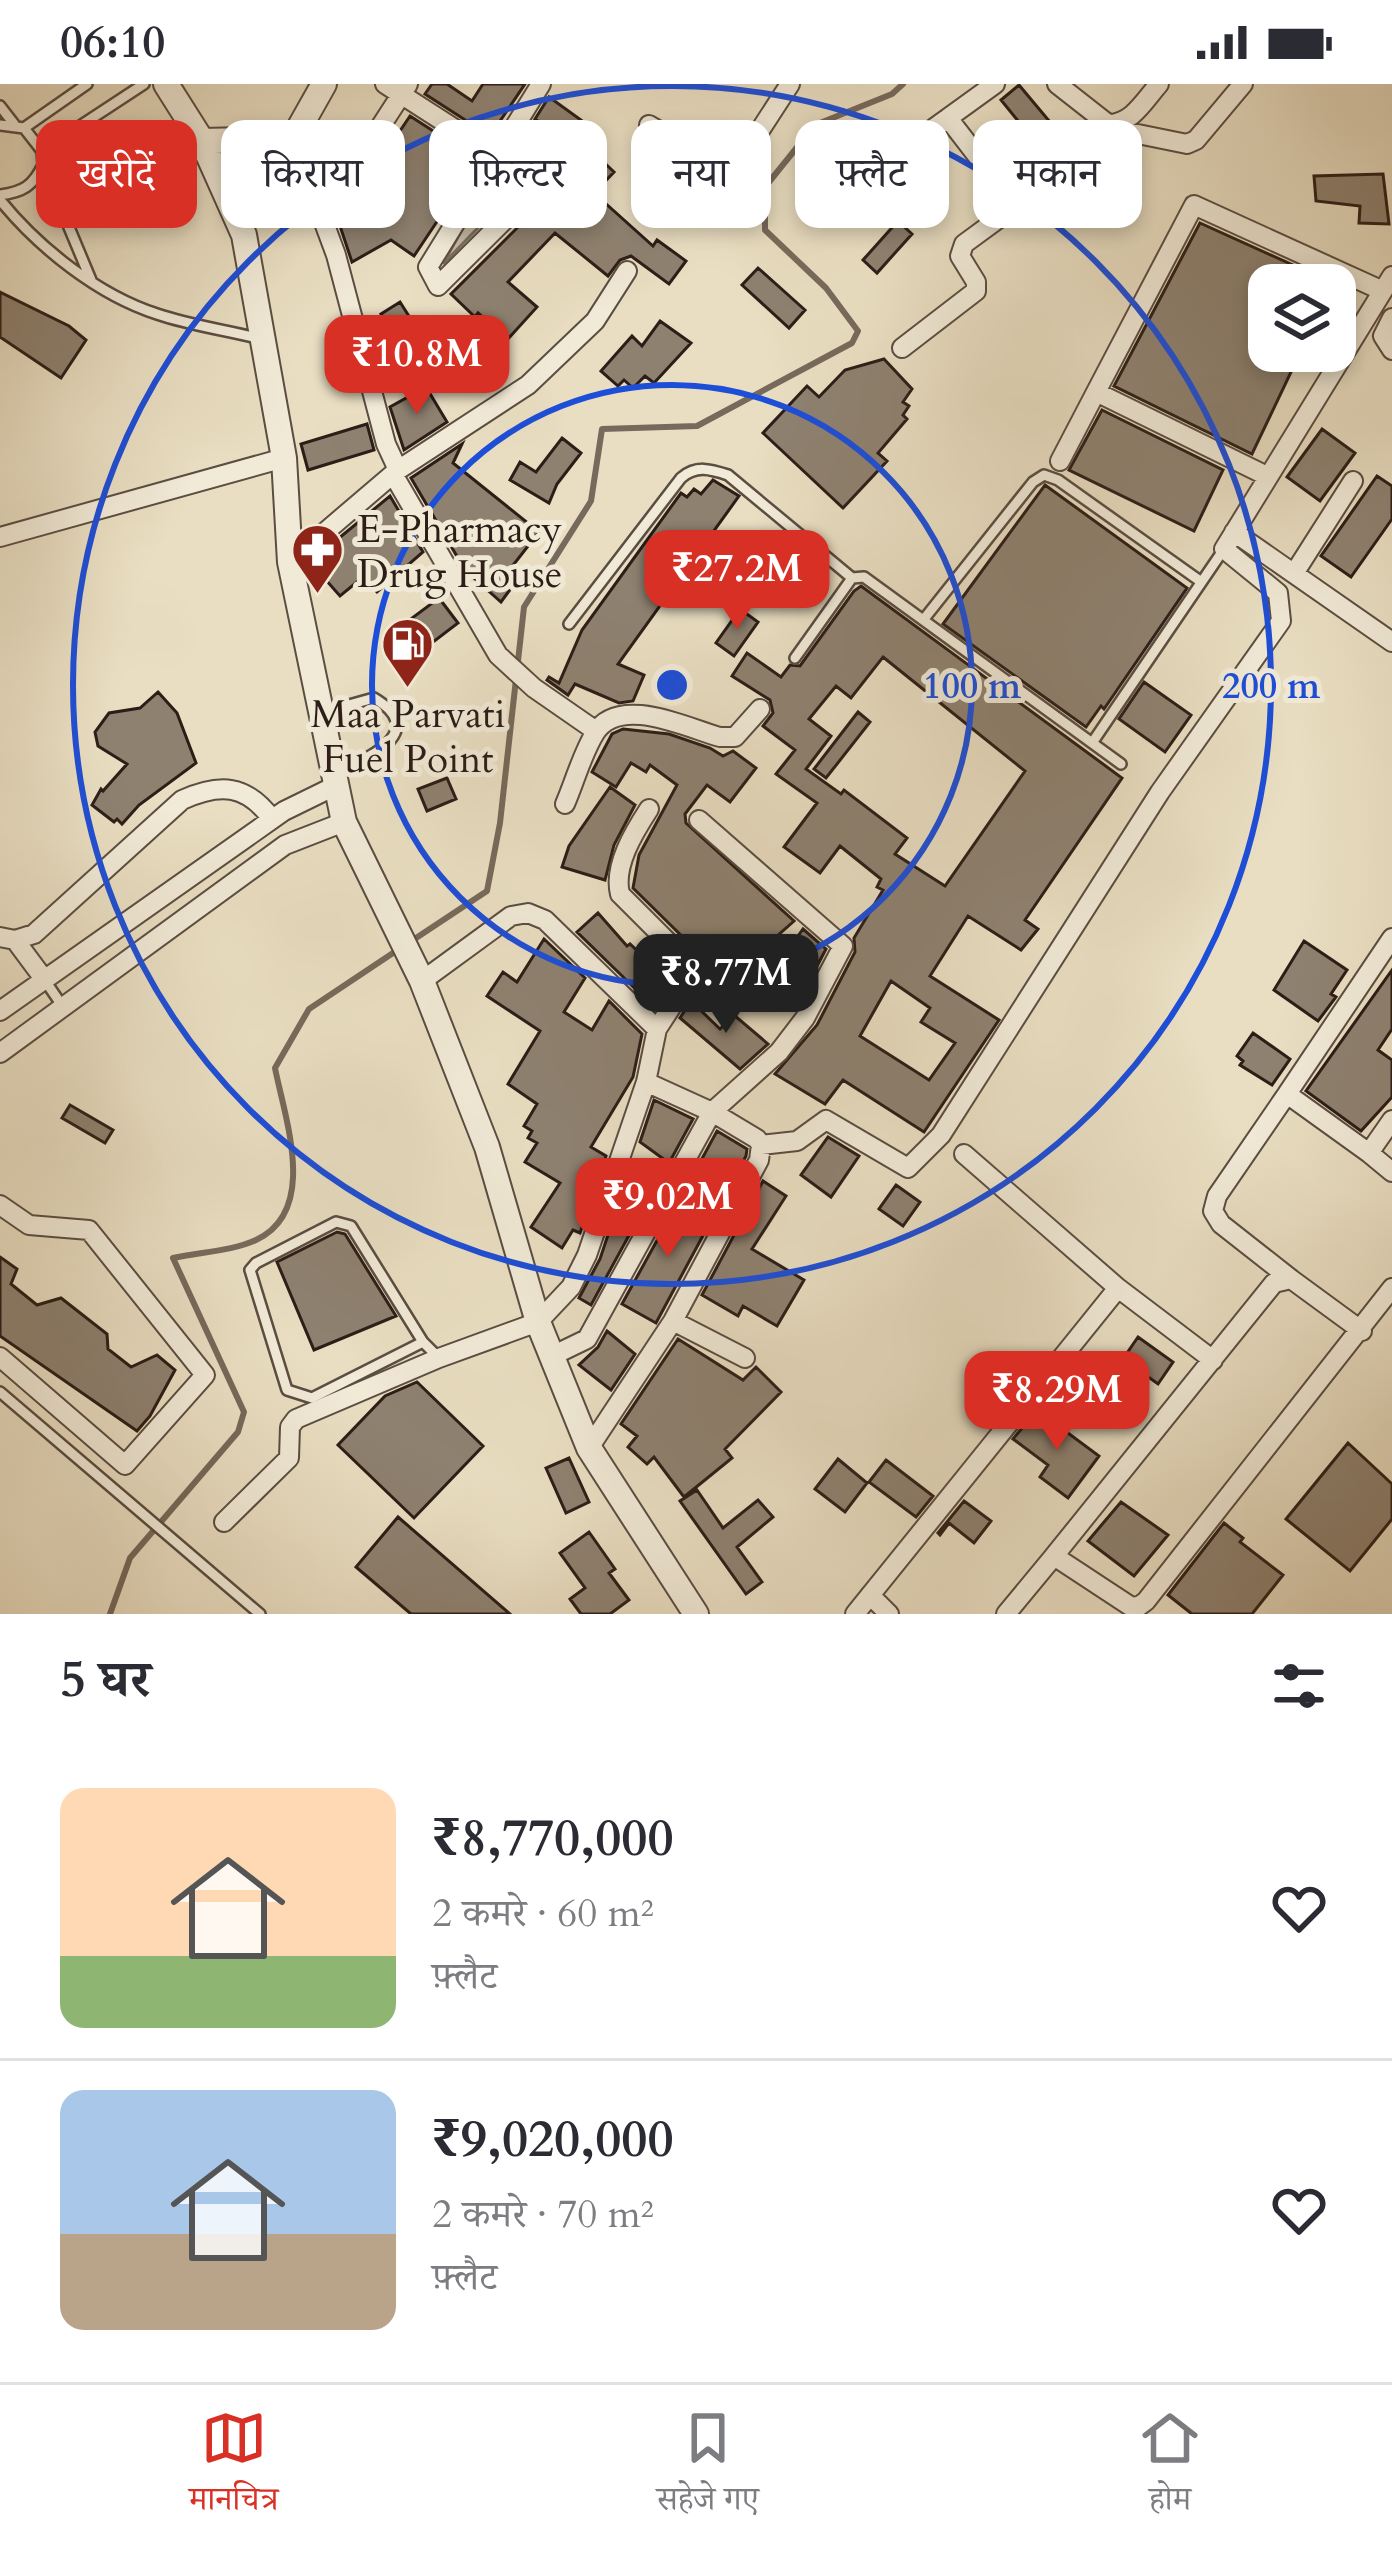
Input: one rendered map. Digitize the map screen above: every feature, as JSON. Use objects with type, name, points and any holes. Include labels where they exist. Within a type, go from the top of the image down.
[{"type":"street","points":[[166,84],[202,141],[221,183]]},
{"type":"street","points":[[297,120],[324,84]]},
{"type":"street","points":[[519,120],[541,84]]},
{"type":"street","points":[[767,120],[790,84]]},
{"type":"street","points":[[945,120],[995,84]]},
{"type":"street","points":[[1058,84],[1108,124],[1126,121],[1159,84]]},
{"type":"street","points":[[1142,135],[1178,144],[1196,140],[1243,84]]},
{"type":"street","points":[[379,120],[398,87],[445,120]]},
{"type":"street","points":[[948,118],[973,150]]},
{"type":"street","points":[[202,141],[221,141]]},
{"type":"street","points":[[1060,461],[1194,205],[1387,283],[1229,540]]},
{"type":"street","points":[[241,228],[284,458],[290,562],[344,822],[421,978],[487,1147],[538,1322],[590,1448],[696,1614]]},
{"type":"street","points":[[326,228],[395,472],[498,655],[596,731]]},
{"type":"street","points":[[452,228],[428,267],[438,286],[496,228]]},
{"type":"street","points":[[902,348],[976,291],[960,249],[986,228]]},
{"type":"street","points":[[290,562],[395,472],[528,385],[595,321],[627,271]]},
{"type":"street","points":[[1392,318],[1383,336],[1392,350]]},
{"type":"street","points":[[1096,392],[1267,476]]},
{"type":"street","points":[[0,537],[284,458]]},
{"type":"street","points":[[1295,572],[1353,481]]},
{"type":"street","points":[[1229,540],[1295,572],[1391,638],[1376,657]]},
{"type":"street","points":[[761,1145],[797,1141],[826,1120],[908,1168],[941,1135],[1160,792],[1281,621],[1278,593],[1229,540]]},
{"type":"street","points":[[565,804],[596,731],[606,721],[631,713],[721,737],[735,736],[760,709]]},
{"type":"street","points":[[0,1011],[333,781]]},
{"type":"street","points":[[8,939],[34,934],[182,800],[210,788],[227,788],[262,805],[272,819]]},
{"type":"street","points":[[224,1522],[290,1458],[290,1427],[296,1419],[538,1322],[571,1287],[587,1255],[646,1082],[657,1030],[689,982],[692,969],[620,894],[617,884],[628,845],[649,809]]},
{"type":"street","points":[[554,1355],[587,1339],[712,1112],[779,1052],[805,1018],[842,946],[699,820]]},
{"type":"street","points":[[0,1053],[285,845],[344,822]]},
{"type":"street","points":[[421,978],[512,916],[528,914],[545,920],[657,1030]]},
{"type":"street","points":[[1362,1331],[1221,1224],[1213,1211],[1217,1196],[1392,938]]},
{"type":"street","points":[[8,939],[44,980]]},
{"type":"street","points":[[590,1448],[673,1321],[759,1160],[757,1139],[646,1082]]},
{"type":"street","points":[[1287,1094],[1392,1172]]},
{"type":"street","points":[[1369,1153],[1392,1120]]},
{"type":"street","points":[[964,1154],[1118,1288],[1213,1360]]},
{"type":"street","points":[[0,1205],[29,1225],[89,1230],[205,1376],[125,1465],[0,1357]]},
{"type":"street","points":[[1006,1614],[1274,1283],[1291,1279]]},
{"type":"street","points":[[855,1614],[1118,1288]]},
{"type":"street","points":[[1054,1556],[1130,1606],[1146,1601],[1392,1288]]},
{"type":"street","points":[[673,1321],[745,1358]]},
{"type":"street","points":[[871,1595],[889,1614]]},
{"type":"lane","points":[[0,125],[19,126],[87,84]]},
{"type":"lane","points":[[90,120],[144,84]]},
{"type":"lane","points":[[0,106],[36,144]]},
{"type":"lane","points":[[0,197],[19,193],[36,178]]},
{"type":"lane","points":[[0,197],[68,265],[91,280],[158,315],[263,339]]},
{"type":"lane","points":[[69,228],[91,280]]},
{"type":"lane","points":[[569,625],[681,478],[708,468],[728,475],[852,578],[864,577],[1121,764]]},
{"type":"lane","points":[[924,619],[1033,482],[1044,475],[1058,479],[1200,581]]},
{"type":"lane","points":[[1092,742],[1229,540]]},
{"type":"lane","points":[[795,658],[852,578]]},
{"type":"lane","points":[[320,712],[374,698],[395,721],[395,736],[383,751],[333,781]]},
{"type":"lane","points":[[44,980],[63,1007]]},
{"type":"lane","points":[[423,1342],[312,1398],[301,1396],[287,1390],[250,1270],[336,1222],[344,1223],[359,1234],[423,1342],[439,1358]]},
{"type":"lane","points":[[0,1392],[260,1614]]},
{"type":"shaded area","points":[[463,228],[478,228],[443,264]]},
{"type":"building","points":[[432,84],[447,84],[472,101],[483,84],[525,84],[501,120],[465,120],[425,94]]},
{"type":"building","points":[[1019,85],[1048,120],[1017,120],[1001,100]]},
{"type":"building","points":[[549,97],[581,120],[536,120]]},
{"type":"building","points":[[410,116],[429,128],[429,228],[433,228],[414,256],[391,240],[352,262],[341,228],[405,228],[405,123]]},
{"type":"building","points":[[1383,174],[1389,224],[1359,223],[1360,206],[1316,201],[1314,176]]},
{"type":"building","points":[[607,205],[653,246],[657,240],[686,261],[669,284],[631,256],[620,260],[608,276],[555,233],[508,282],[537,307],[508,339],[451,294],[517,228],[607,228]]},
{"type":"building","points":[[1200,223],[1291,264],[1248,264],[1248,372],[1291,372],[1252,454],[1114,386]]},
{"type":"building","points":[[892,228],[906,228],[912,234],[877,273],[863,260]]},
{"type":"building","points":[[758,268],[805,310],[789,328],[742,285]]},
{"type":"building","points":[[0,292],[69,326],[86,340],[61,378],[0,337]]},
{"type":"building","points":[[400,302],[419,332],[394,348],[383,330],[389,326],[381,314]]},
{"type":"building","points":[[660,321],[691,343],[654,383],[645,376],[633,388],[624,380],[618,386],[601,371],[632,336],[642,346]]},
{"type":"building","points":[[884,359],[912,389],[903,402],[909,406],[903,415],[907,419],[878,453],[887,461],[843,508],[763,433],[807,386],[819,397],[845,370]]},
{"type":"building","points":[[426,387],[447,422],[404,450],[390,407]]},
{"type":"building","points":[[1102,410],[1223,470],[1194,531],[1069,470]]},
{"type":"building","points":[[367,424],[374,450],[308,470],[301,444]]},
{"type":"building","points":[[1322,429],[1355,453],[1320,501],[1287,477]]},
{"type":"building","points":[[562,438],[581,453],[549,503],[510,480],[520,462],[536,472]]},
{"type":"building","points":[[462,444],[453,463],[539,532],[507,573],[517,580],[501,602],[465,570],[411,478]]},
{"type":"building","points":[[1377,476],[1392,486],[1392,519],[1351,577],[1321,556]]},
{"type":"building","points":[[713,480],[739,496],[618,664],[644,675],[633,701],[619,703],[575,684],[568,695],[547,680],[559,683],[582,630],[681,493],[687,497],[694,489],[701,494]]},
{"type":"building","points":[[1045,485],[1187,588],[1104,709],[1101,706],[1086,727],[943,624]]},
{"type":"building","points":[[390,496],[423,552],[377,592],[363,577],[340,596],[310,562]]},
{"type":"building","points":[[861,586],[1122,778],[1025,920],[1038,929],[1021,950],[968,916],[930,976],[999,1020],[924,1132],[843,1080],[825,1104],[775,1074],[817,1025],[855,952],[854,938],[883,890],[877,887],[881,879],[840,846],[820,873],[784,847],[817,803],[776,774],[795,750],[763,726],[773,713],[770,700],[732,676],[747,653],[781,677],[790,665],[800,666]],"holes":[[[883,657],[1025,771],[945,886],[895,854],[907,838],[844,790],[841,794],[806,769],[831,736],[809,719],[836,686],[851,698]],[[891,981],[930,1008],[921,1022],[955,1043],[929,1080],[860,1036]]]},
{"type":"building","points":[[439,598],[458,623],[420,652],[400,627]]},
{"type":"building","points":[[740,609],[758,622],[734,656],[716,643]]},
{"type":"building","points":[[1144,682],[1191,715],[1165,752],[1119,719]]},
{"type":"building","points":[[158,692],[177,713],[196,763],[139,805],[122,824],[117,819],[114,822],[92,805],[127,764],[98,746],[95,732],[109,713],[140,708]]},
{"type":"building","points":[[858,712],[870,722],[826,778],[814,769]]},
{"type":"building","points":[[623,729],[669,734],[723,756],[733,751],[756,768],[730,802],[707,785],[685,814],[686,823],[794,921],[717,989],[705,977],[697,951],[633,888],[639,855],[677,785],[650,765],[646,772],[631,763],[616,787],[592,772],[612,734]]},
{"type":"building","points":[[447,778],[456,799],[427,811],[418,789]]},
{"type":"building","points":[[610,787],[635,805],[614,845],[605,880],[562,867],[569,846]]},
{"type":"building","points":[[598,913],[627,946],[671,983],[655,1008],[577,932]]},
{"type":"building","points":[[803,929],[826,949],[798,1002],[767,980]]},
{"type":"building","points":[[544,939],[585,978],[564,1012],[592,1030],[609,1001],[642,1034],[633,1077],[591,1147],[606,1156],[580,1233],[573,1230],[562,1248],[531,1227],[560,1183],[525,1162],[537,1143],[528,1138],[532,1131],[524,1126],[537,1104],[508,1084],[540,1031],[487,996],[503,972],[517,982]]},
{"type":"building","points":[[1304,941],[1347,970],[1331,994],[1336,997],[1318,1021],[1274,990]]},
{"type":"building","points":[[1392,970],[1392,1029],[1378,1050],[1392,1060],[1392,1097],[1361,1131],[1306,1091]]},
{"type":"building","points":[[691,1001],[720,1029],[734,1015],[768,1044],[740,1069],[680,1018]]},
{"type":"building","points":[[1253,1033],[1290,1059],[1272,1085],[1240,1065],[1243,1061],[1237,1056]]},
{"type":"building","points":[[654,1100],[693,1119],[669,1163],[640,1142]]},
{"type":"building","points":[[70,1105],[113,1130],[105,1143],[62,1118]]},
{"type":"building","points":[[717,1131],[747,1149],[746,1156],[738,1171],[719,1160],[703,1188],[691,1179]]},
{"type":"building","points":[[828,1137],[859,1156],[831,1197],[801,1175]]},
{"type":"building","points":[[630,1169],[657,1184],[591,1305],[579,1298],[600,1259]]},
{"type":"building","points":[[763,1181],[786,1196],[752,1249],[804,1280],[777,1326],[743,1306],[738,1316],[702,1295]]},
{"type":"building","points":[[896,1185],[920,1202],[903,1226],[879,1209]]},
{"type":"building","points":[[681,1197],[714,1215],[656,1323],[622,1304]]},
{"type":"building","points":[[337,1232],[345,1234],[396,1316],[314,1350],[277,1262]]},
{"type":"building","points":[[0,1257],[17,1269],[11,1284],[37,1305],[61,1298],[107,1334],[108,1349],[131,1367],[157,1355],[175,1370],[137,1431],[0,1336]]},
{"type":"building","points":[[607,1331],[635,1354],[611,1390],[579,1365]]},
{"type":"building","points":[[1138,1337],[1173,1362],[1158,1384],[1123,1359]]},
{"type":"building","points":[[678,1339],[743,1380],[756,1367],[781,1392],[725,1449],[732,1458],[684,1497],[654,1457],[647,1464],[628,1447],[637,1436],[621,1424]]},
{"type":"building","points":[[417,1382],[483,1446],[414,1518],[338,1445],[385,1396]]},
{"type":"building","points":[[1037,1410],[1099,1456],[1068,1498],[1040,1477],[1048,1465],[1013,1439]]},
{"type":"building","points":[[1348,1443],[1392,1484],[1392,1519],[1350,1571],[1286,1519]]},
{"type":"building","points":[[569,1458],[589,1502],[566,1513],[546,1468]]},
{"type":"building","points":[[838,1459],[867,1483],[845,1512],[815,1489]]},
{"type":"building","points":[[886,1460],[933,1496],[916,1517],[869,1482]]},
{"type":"building","points":[[697,1490],[723,1528],[758,1500],[773,1517],[737,1547],[762,1582],[746,1594],[680,1501]]},
{"type":"building","points":[[964,1501],[991,1521],[974,1543],[949,1523],[938,1533]]},
{"type":"building","points":[[1121,1502],[1168,1535],[1134,1576],[1088,1541]]},
{"type":"building","points":[[398,1517],[510,1614],[411,1614],[356,1567]]},
{"type":"building","points":[[1224,1523],[1243,1538],[1240,1542],[1283,1575],[1252,1614],[1192,1614],[1168,1595]]},
{"type":"building","points":[[589,1532],[615,1569],[609,1573],[629,1600],[610,1614],[581,1614],[570,1599],[585,1588],[560,1553]]},
{"type":"waterway","points":[[410,942],[487,891],[500,823],[524,607],[591,501],[602,429],[697,426],[852,343],[858,331],[826,288],[765,230],[765,187],[815,125],[892,94],[903,84]]},
{"type":"waterway","points":[[110,1614],[130,1558],[238,1432],[244,1412],[173,1258],[247,1244],[275,1226],[287,1208],[293,1162],[275,1068],[309,1009],[399,949]]},
{"type":"place","name":"E-Pharmacy Drug House","points":[[318,596]]},
{"type":"place","name":"Maa Parvati Fuel Point","points":[[408,689]]}]
